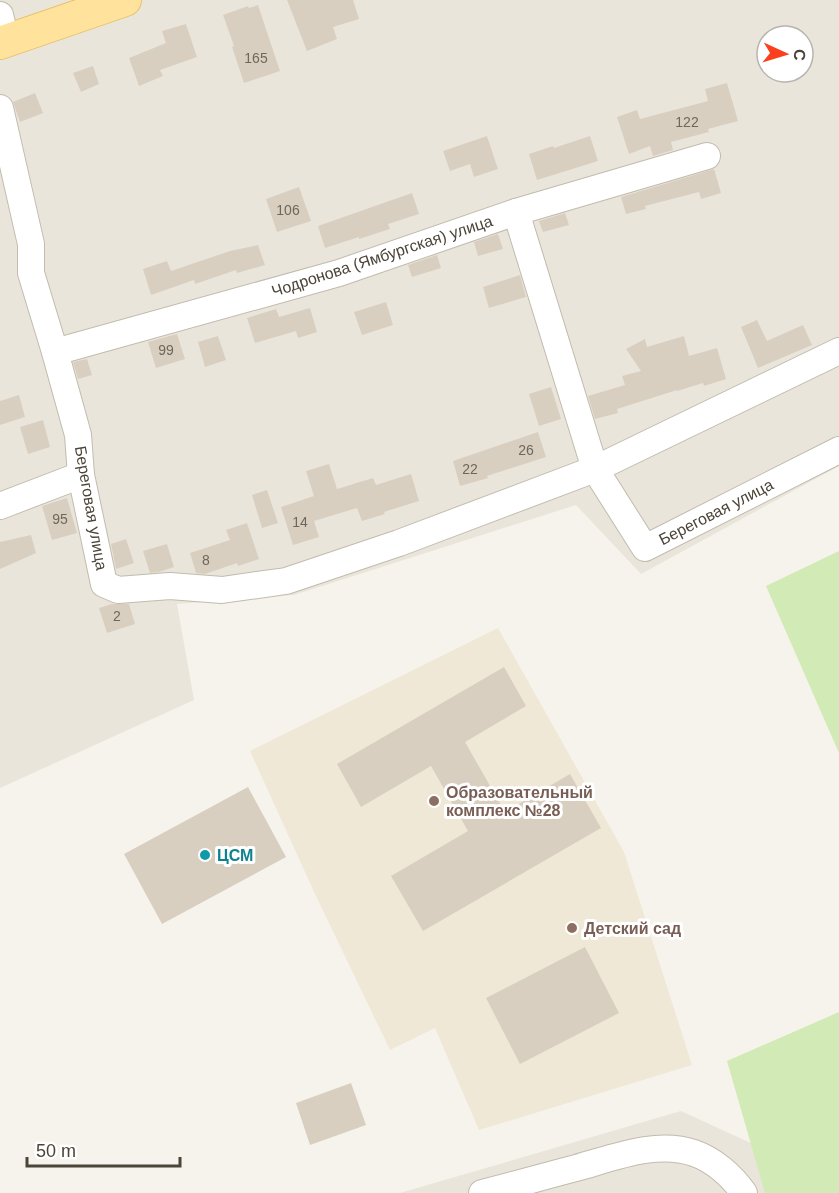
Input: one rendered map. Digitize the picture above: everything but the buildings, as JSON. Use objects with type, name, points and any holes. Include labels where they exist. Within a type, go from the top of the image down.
[{"type":"main road","points":[[2,33],[125,0]]},
{"type":"street","name":"Береговая улица","points":[[0,108],[31,244],[31,273],[78,435],[81,475],[105,584],[118,590],[170,586],[222,590],[286,581],[399,543],[595,469],[839,351]]},
{"type":"street","name":"Чодронова (Ямбургская) улица","points":[[55,352],[339,273],[516,212],[707,156]]},
{"type":"street","points":[[516,212],[595,469]]},
{"type":"street","name":"Береговая улица","points":[[595,469],[645,548],[839,450]]},
{"type":"street","points":[[0,506],[81,475]]},
{"type":"street","points":[[482,1193],[640,1151],[668,1149],[694,1153],[712,1162],[727,1173],[744,1193]]},
{"type":"shaded area","points":[[0,0],[839,0],[839,466],[641,574],[576,505],[294,595],[177,604],[194,700],[0,788]]},
{"type":"shaded area","name":"Образовательный комплекс №28","points":[[498,628],[624,852],[692,1065],[479,1130],[435,1028],[390,1050],[250,751]]},
{"type":"shaded area","points":[[681,1111],[755,1145],[767,1193],[400,1193]]},
{"type":"green space","points":[[839,551],[839,753],[766,586]]},
{"type":"green space","points":[[839,1012],[839,1193],[765,1193],[727,1061]]},
{"type":"place","name":"Образовательный комплекс №28","points":[[434,801]]},
{"type":"place","name":"ЦСМ","points":[[205,855]]},
{"type":"place","name":"Детский сад","points":[[572,928]]}]
